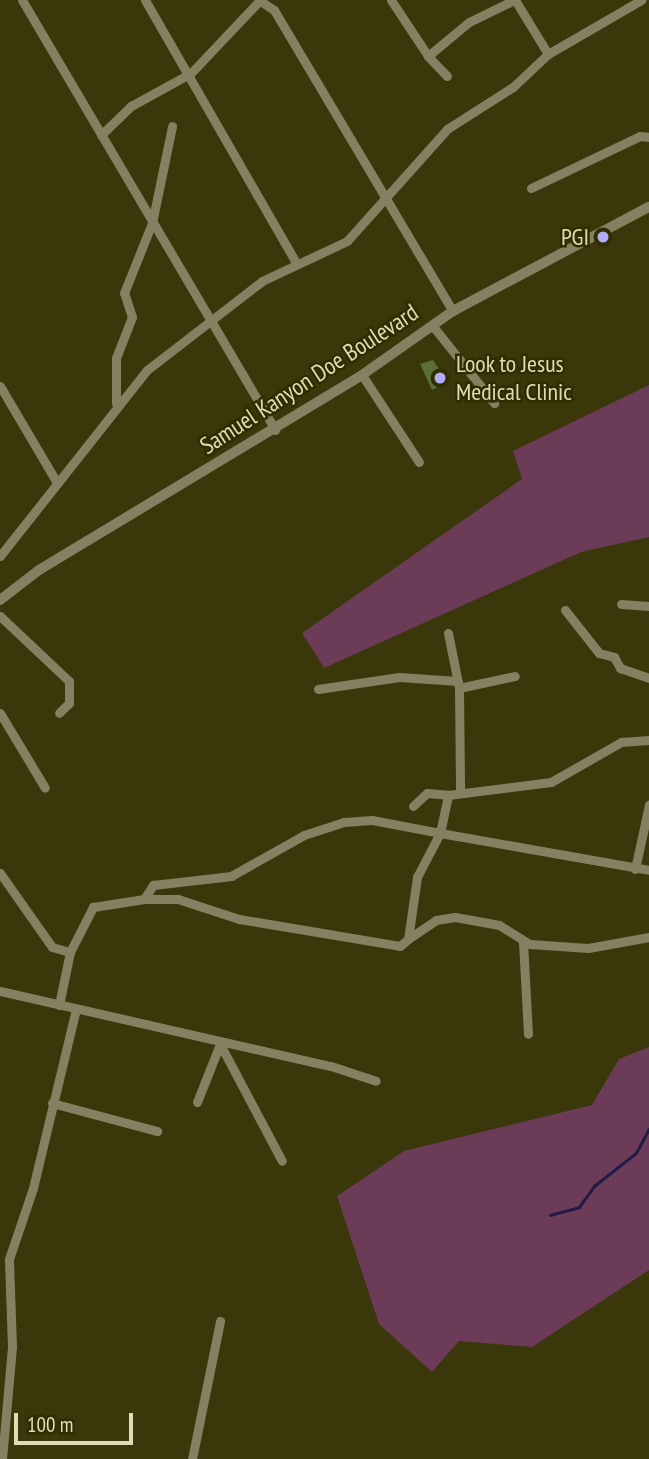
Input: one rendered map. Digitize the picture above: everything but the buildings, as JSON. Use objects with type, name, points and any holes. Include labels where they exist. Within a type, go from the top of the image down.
[{"type":"street","points":[[22,0],[152,223],[214,321],[275,430]]},
{"type":"street","points":[[145,0],[191,73],[296,262]]},
{"type":"street","points":[[101,135],[131,106],[191,73],[259,0],[274,10],[385,202],[453,311]]},
{"type":"street","points":[[391,0],[428,56],[447,76]]},
{"type":"street","points":[[428,56],[469,22],[515,0],[548,54]]},
{"type":"street","points":[[0,556],[116,403],[147,370],[214,321],[262,281],[296,262],[347,241],[385,202],[447,129],[513,87],[548,54],[641,0]]},
{"type":"street","points":[[116,403],[116,358],[132,317],[124,293],[152,223],[172,126]]},
{"type":"street","points":[[531,188],[640,136],[649,137]]},
{"type":"street","name":"Samuel Kanyon Doe Boulevard","points":[[0,600],[39,570],[275,430],[362,375],[453,311],[649,207]]},
{"type":"street","points":[[432,324],[494,403]]},
{"type":"street","points":[[362,375],[419,462]]},
{"type":"street","points":[[0,387],[56,481]]},
{"type":"street","points":[[621,604],[649,606]]},
{"type":"street","points":[[565,610],[599,653],[614,657],[620,668],[649,678]]},
{"type":"street","points":[[0,616],[69,681],[69,703],[59,713]]},
{"type":"street","points":[[448,633],[458,684],[460,792]]},
{"type":"street","points":[[318,689],[399,677],[458,684],[515,676]]},
{"type":"street","points":[[0,713],[45,788]]},
{"type":"street","points":[[413,806],[427,793],[448,795],[551,782],[573,765],[589,763],[621,742],[649,740]]},
{"type":"street","points":[[408,939],[417,877],[440,833],[448,795]]},
{"type":"street","points":[[635,869],[649,805]]},
{"type":"street","points":[[144,899],[153,885],[231,876],[323,826],[372,820],[649,870]]},
{"type":"street","points":[[0,873],[52,947],[70,952]]},
{"type":"street","points":[[59,1004],[70,952],[93,907],[144,899],[178,899],[239,919],[389,946],[408,939],[436,920],[455,918],[499,925],[523,942],[588,948],[649,937]]},
{"type":"street","points":[[523,942],[528,1034]]},
{"type":"street","points":[[0,991],[220,1044],[331,1066],[376,1081]]},
{"type":"street","points":[[2,1459],[9,1259],[76,1009]]},
{"type":"street","points":[[197,1102],[220,1044]]},
{"type":"street","points":[[220,1044],[282,1161]]},
{"type":"street","points":[[52,1103],[157,1131]]},
{"type":"street","points":[[192,1459],[220,1321]]},
{"type":"shaded area","points":[[649,385],[649,537],[581,552],[324,668],[302,633],[522,479],[513,451]]},
{"type":"shaded area","points":[[649,1047],[649,1270],[532,1347],[459,1341],[432,1372],[379,1324],[337,1196],[404,1151],[592,1105],[619,1059]]},
{"type":"waterway","points":[[550,1215],[579,1207],[594,1186],[636,1153],[649,1129]]},
{"type":"place","name":"PGI","points":[[603,237]]},
{"type":"place","name":"Look to Jesus Medical Clinic","points":[[440,378]]}]
